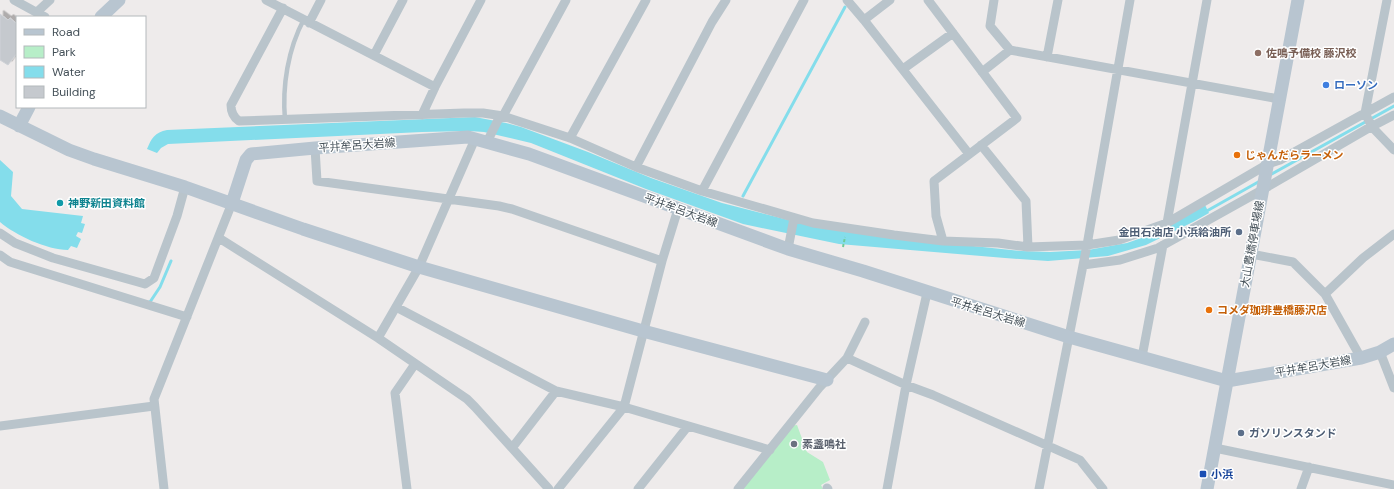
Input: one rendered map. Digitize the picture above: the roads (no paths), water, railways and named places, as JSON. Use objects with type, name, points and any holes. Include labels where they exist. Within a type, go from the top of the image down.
[{"type":"main road","points":[[102,16],[119,0]]},
{"type":"main road","name":"大山豊橋停車場線","points":[[1207,489],[1226,380],[1298,0]]},
{"type":"main road","points":[[19,126],[28,108]]},
{"type":"main road","points":[[0,116],[75,152],[185,187],[302,229],[419,267],[643,331],[827,380]]},
{"type":"main road","name":"平井牟呂大岩線","points":[[232,203],[246,160],[251,154],[468,137],[484,139],[529,154],[678,209],[789,243],[927,293],[1069,337],[1226,380],[1361,358],[1380,352],[1394,344]]},
{"type":"street","points":[[14,0],[41,15],[50,0]]},
{"type":"street","points":[[266,0],[435,86]]},
{"type":"street","points":[[307,21],[321,0]]},
{"type":"street","points":[[374,55],[403,0]]},
{"type":"street","points":[[422,115],[435,86],[481,0]]},
{"type":"street","points":[[378,338],[419,267],[448,200],[484,139],[500,118],[566,0]]},
{"type":"street","points":[[570,138],[646,0]]},
{"type":"street","points":[[636,167],[712,22],[726,0]]},
{"type":"street","points":[[702,191],[804,0]]},
{"type":"street","points":[[847,0],[969,154]]},
{"type":"street","points":[[864,20],[890,0]]},
{"type":"street","points":[[928,0],[1017,118],[934,181],[936,216],[943,240]]},
{"type":"street","points":[[994,0],[990,26],[1010,50],[1279,99]]},
{"type":"street","points":[[1047,57],[1058,0]]},
{"type":"street","points":[[1039,489],[1087,245],[1130,0]]},
{"type":"street","points":[[1167,222],[1207,0]]},
{"type":"street","points":[[1387,0],[1365,112],[1372,127],[1394,150]]},
{"type":"street","points":[[283,8],[231,105],[231,110],[235,118],[239,121],[484,113],[570,138],[636,167],[702,191],[813,223],[943,240],[998,243],[1028,247],[1087,245],[1119,240],[1167,222],[1394,97]]},
{"type":"street","points":[[903,69],[953,33]]},
{"type":"street","points":[[982,72],[1010,50]]},
{"type":"street","points":[[1083,266],[1120,260],[1163,245],[1394,115]]},
{"type":"street","points":[[981,145],[1026,201],[1028,247]]},
{"type":"street","points":[[315,148],[317,181],[512,209],[662,261]]},
{"type":"street","points":[[0,233],[15,243],[53,258],[145,284],[154,278],[177,216],[180,200],[185,187]]},
{"type":"street","points":[[164,489],[154,399],[232,203]]},
{"type":"street","points":[[558,489],[624,406],[662,261],[678,209]]},
{"type":"street","points":[[789,243],[794,218]]},
{"type":"street","points":[[1325,294],[1363,258],[1394,234]]},
{"type":"street","points":[[219,238],[378,338],[467,399],[549,489]]},
{"type":"street","points":[[1142,357],[1163,245]]},
{"type":"street","points":[[1251,254],[1293,262],[1325,294],[1361,358]]},
{"type":"street","points":[[0,255],[10,262],[187,317]]},
{"type":"street","points":[[886,489],[906,385],[927,293]]},
{"type":"street","points":[[396,307],[556,391],[624,406],[770,450]]},
{"type":"street","points":[[738,489],[827,380],[847,358],[865,322]]},
{"type":"street","points":[[1380,352],[1394,388]]},
{"type":"street","points":[[847,358],[1080,460],[1103,489]]},
{"type":"street","points":[[407,489],[395,393],[415,364]]},
{"type":"street","points":[[512,448],[556,391]]},
{"type":"street","points":[[0,426],[154,406]]},
{"type":"street","points":[[638,489],[688,426]]},
{"type":"street","points":[[1215,448],[1394,485]]},
{"type":"street","points":[[1301,489],[1309,467]]},
{"type":"lane","points":[[285,120],[285,90],[291,54],[297,34],[307,21]]},
{"type":"water","points":[[475,117],[521,127],[651,178],[722,203],[820,228],[1021,251],[1050,252],[1088,250],[1127,243],[1147,236],[1205,205],[1209,213],[1146,245],[1108,256],[1048,261],[839,244],[743,224],[646,189],[531,143],[484,132],[422,132],[168,144],[161,148],[157,153],[147,149],[156,134],[167,130]]},
{"type":"water","points":[[0,160],[13,172],[11,196],[22,209],[83,216],[81,223],[85,224],[82,233],[78,232],[76,236],[81,239],[77,248],[71,246],[68,250],[41,245],[14,232],[0,222]]},
{"type":"waterway","points":[[743,196],[845,7]]},
{"type":"waterway","points":[[1270,175],[1394,106]]},
{"type":"waterway","points":[[1205,212],[1260,181]]},
{"type":"waterway","points":[[149,302],[160,287],[171,261]]},
{"type":"place","name":"佐鳴予備校 藤沢校","points":[[1258,53]]},
{"type":"place","name":"ローソン","points":[[1326,85]]},
{"type":"place","name":"じゃんだらラーメン","points":[[1237,155]]},
{"type":"place","name":"神野新田資料館","points":[[60,203]]},
{"type":"place","name":"金田石油店 小浜給油所","points":[[1239,232]]},
{"type":"place","name":"コメダ珈琲豊橋藤沢店","points":[[1209,310]]},
{"type":"place","name":"ガソリンスタンド","points":[[1241,433]]},
{"type":"place","name":"素盞鳴社","points":[[794,444]]},
{"type":"place","name":"小浜","points":[[1203,474]]}]
